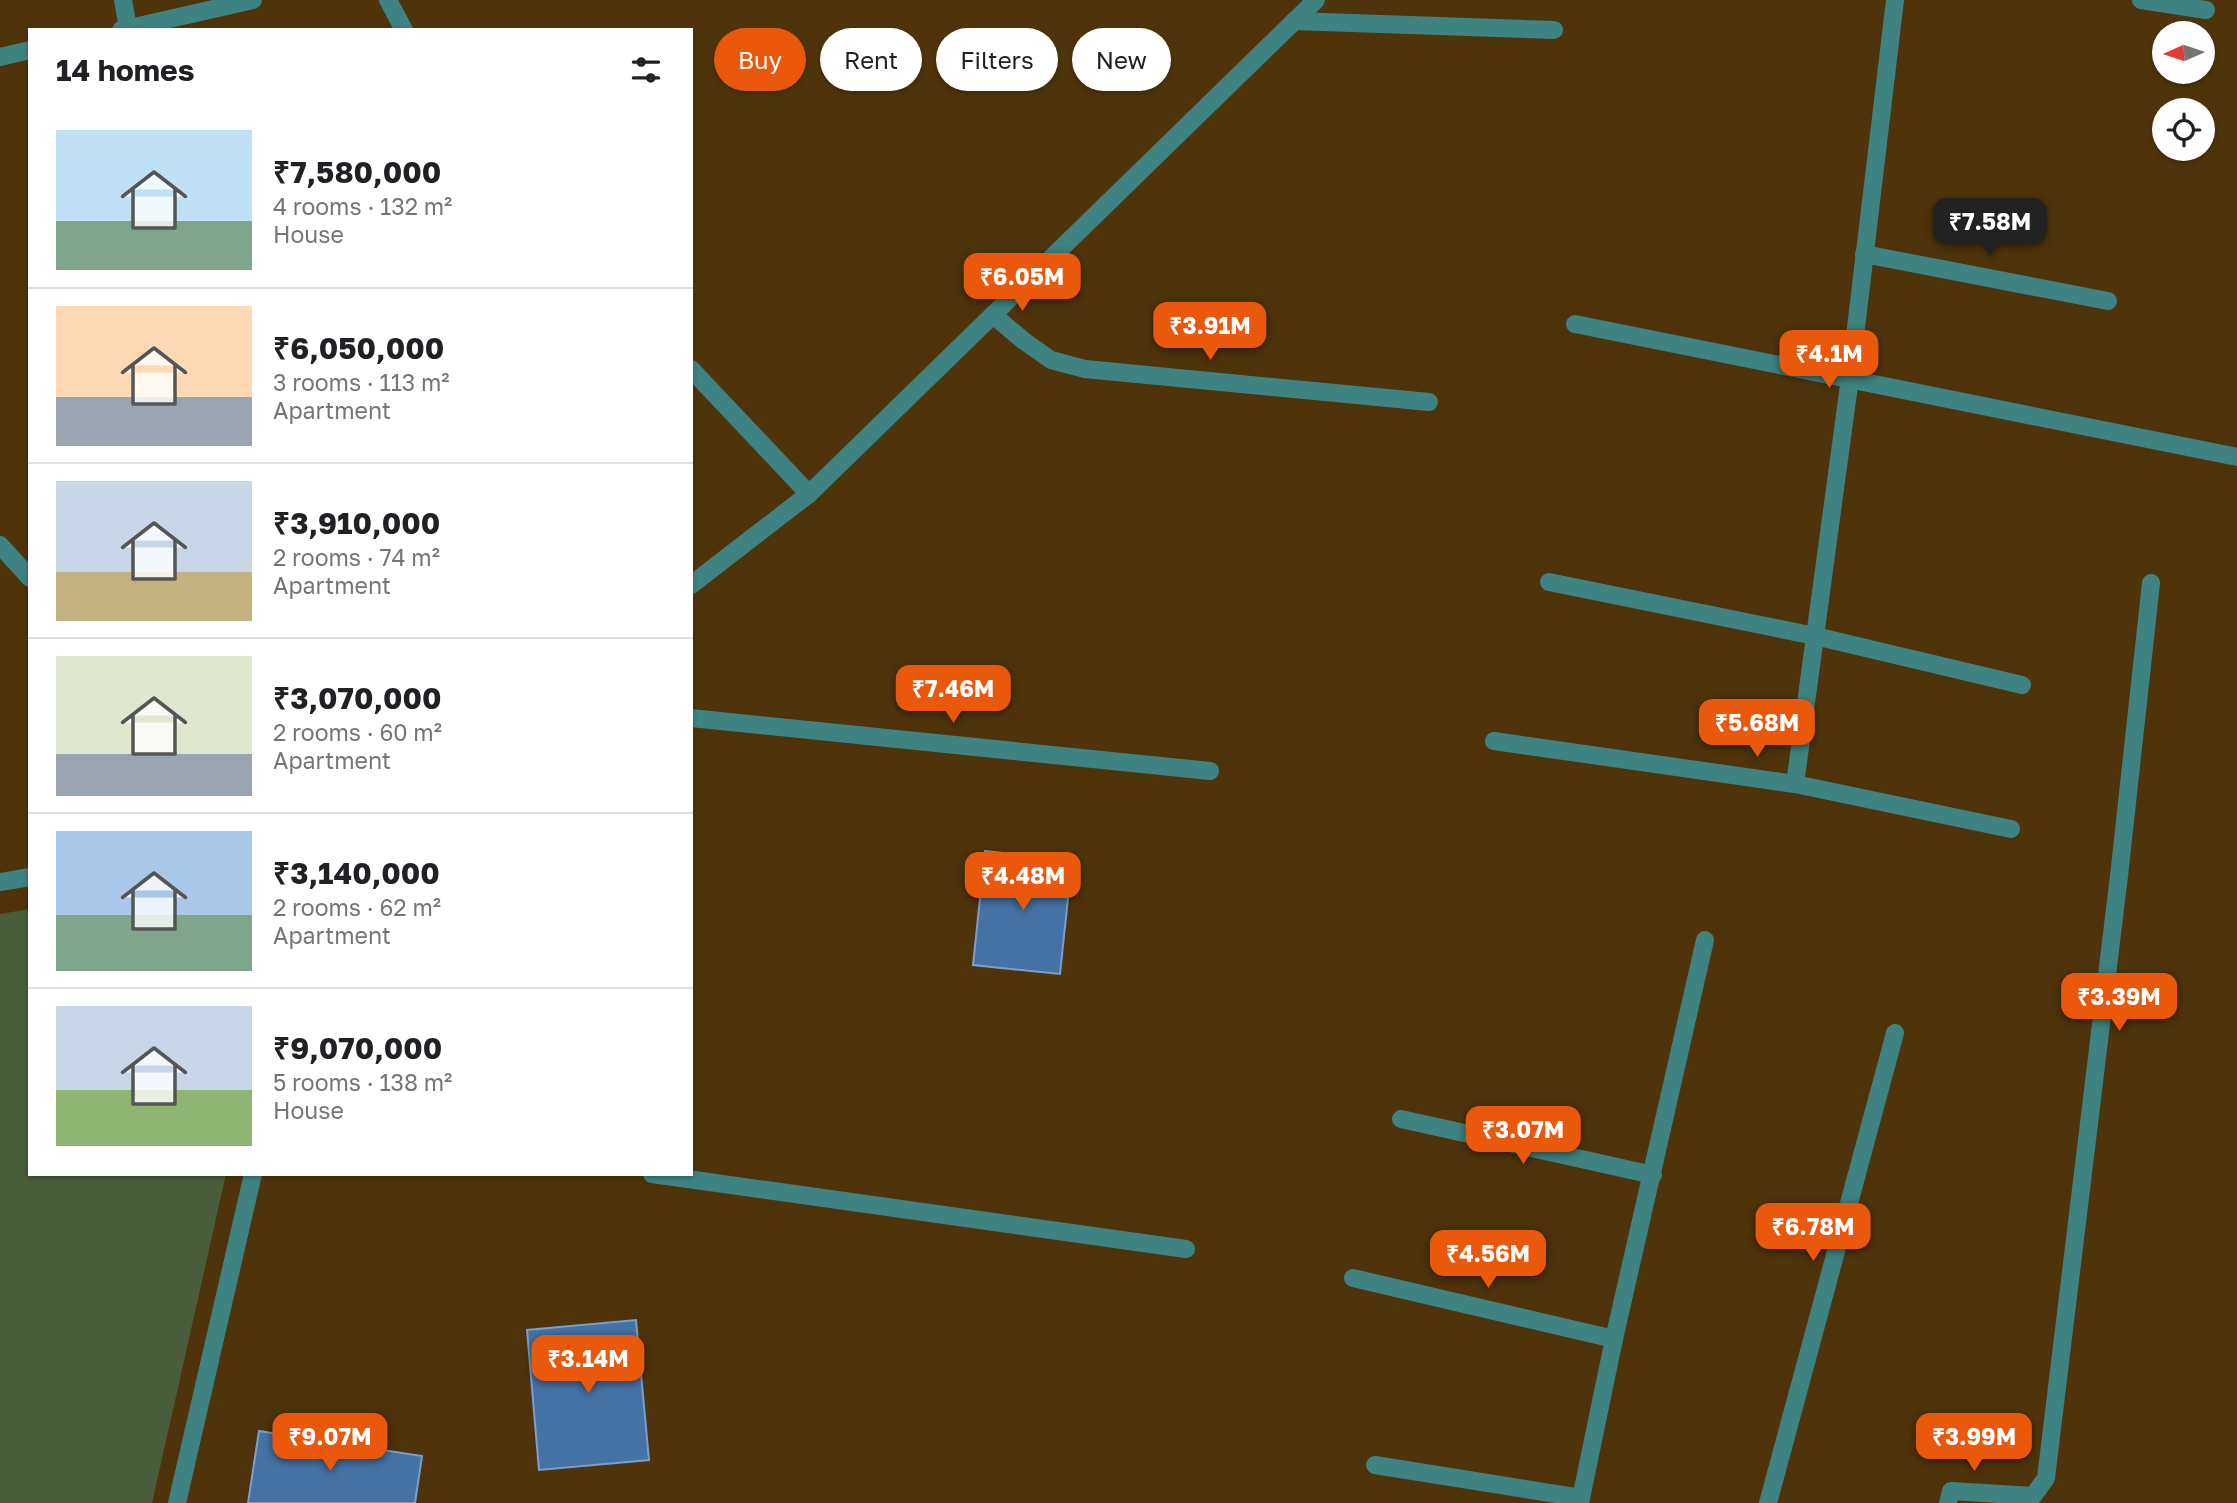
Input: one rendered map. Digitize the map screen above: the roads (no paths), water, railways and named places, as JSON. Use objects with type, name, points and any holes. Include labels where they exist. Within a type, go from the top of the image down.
[{"type":"street","points":[[123,0],[124,28]]},
{"type":"street","points":[[128,28],[253,0]]},
{"type":"street","points":[[388,0],[403,28]]},
{"type":"street","points":[[693,583],[808,495],[1316,0]]},
{"type":"street","points":[[1795,784],[1850,378],[1895,0]]},
{"type":"street","points":[[2141,0],[2206,10]]},
{"type":"street","points":[[1294,21],[1553,30]]},
{"type":"street","points":[[0,57],[28,50]]},
{"type":"street","points":[[1864,254],[2108,301]]},
{"type":"street","points":[[993,314],[1024,341],[1051,359],[1086,369],[1429,402]]},
{"type":"street","points":[[1575,324],[2237,457]]},
{"type":"street","points":[[693,371],[808,495]]},
{"type":"street","points":[[0,545],[28,576]]},
{"type":"street","points":[[1549,582],[1815,636],[2022,685]]},
{"type":"street","points":[[1948,1503],[1951,1490],[2033,1496],[2046,1478],[2119,876],[2151,583]]},
{"type":"street","points":[[693,718],[1210,771]]},
{"type":"street","points":[[1494,741],[1795,784],[2011,829]]},
{"type":"street","points":[[0,882],[28,877]]},
{"type":"street","points":[[1375,1465],[1580,1501],[1614,1339],[1706,940]]},
{"type":"street","points":[[1768,1503],[1895,1033]]},
{"type":"street","points":[[1401,1119],[1653,1175]]},
{"type":"street","points":[[177,1503],[253,1176]]},
{"type":"street","points":[[666,1176],[1186,1249]]},
{"type":"street","points":[[1353,1278],[1614,1339]]}]
